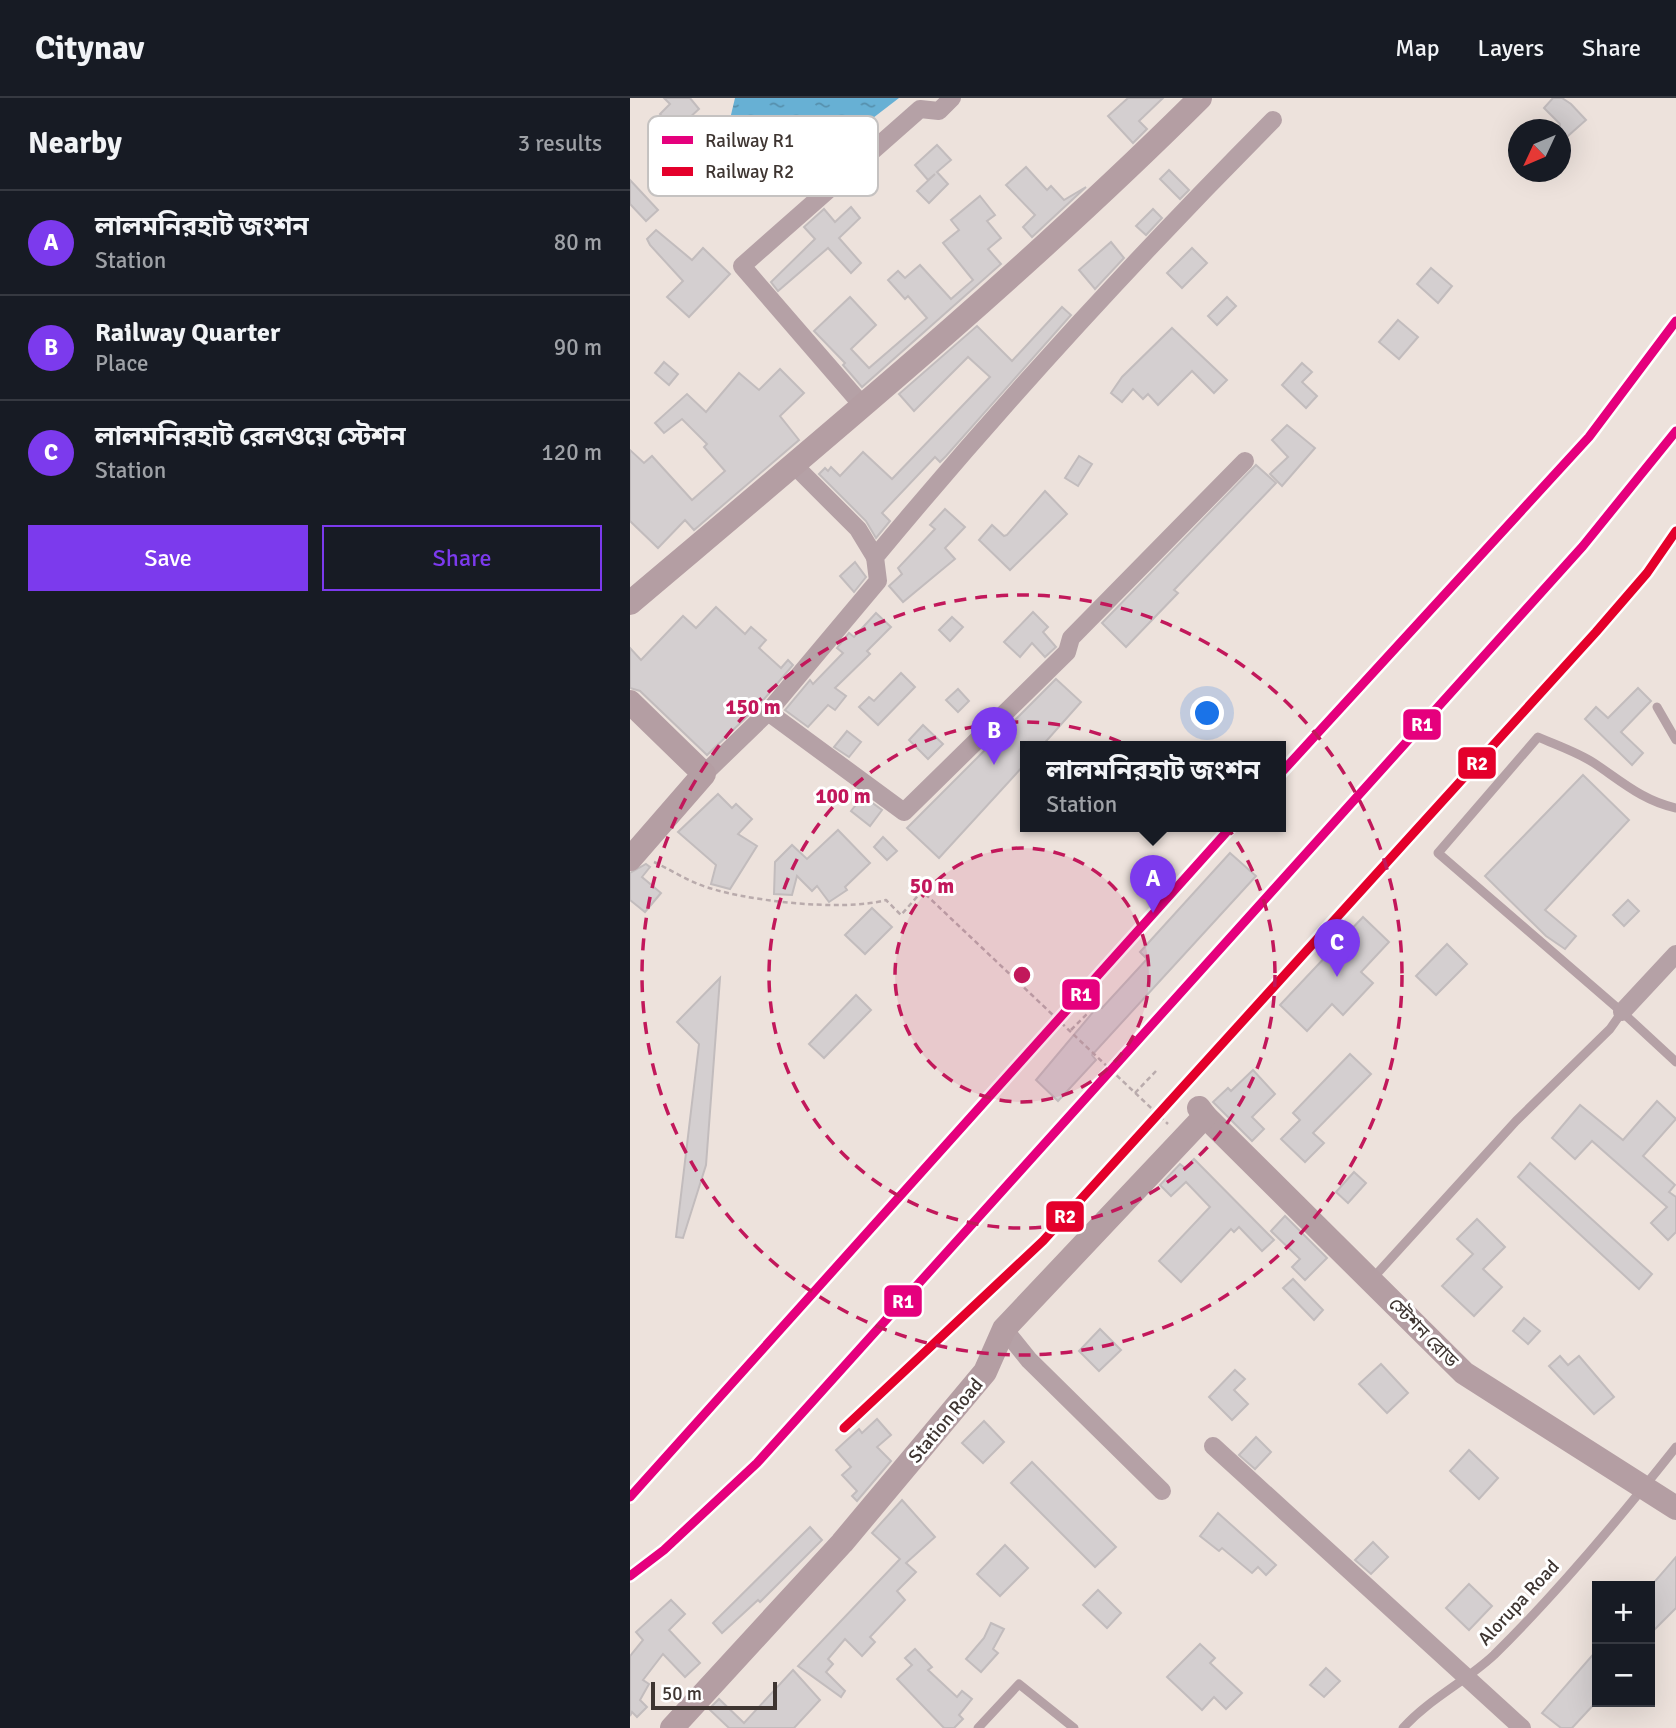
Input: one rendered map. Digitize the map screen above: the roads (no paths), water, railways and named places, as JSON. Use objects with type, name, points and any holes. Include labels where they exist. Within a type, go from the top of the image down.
[{"type":"main road","points":[[630,603],[863,406],[1118,180],[1200,98]]},
{"type":"main road","points":[[630,702],[704,774],[634,854]]},
{"type":"main road","name":"স্টেশন রোড","points":[[1202,1112],[1464,1373],[1676,1508]]},
{"type":"main road","name":"Station Road","points":[[672,1728],[842,1542],[985,1372],[1004,1329],[1202,1112]]},
{"type":"street","points":[[878,146],[920,109],[939,111],[952,98]]},
{"type":"street","points":[[875,557],[1137,260],[1273,120]]},
{"type":"street","points":[[821,196],[742,266],[863,406]]},
{"type":"street","points":[[768,712],[904,812],[1067,652],[1071,638],[1245,461]]},
{"type":"street","points":[[704,774],[768,712],[878,582],[875,557],[858,529],[793,464]]},
{"type":"street","points":[[1622,1012],[1676,954]]},
{"type":"street","points":[[1004,1329],[1029,1360],[1162,1491]]},
{"type":"street","points":[[1213,1446],[1470,1677],[1522,1728]]},
{"type":"lane","points":[[1657,707],[1676,740]]},
{"type":"lane","points":[[1676,808],[1657,804],[1621,784],[1592,762],[1538,737],[1438,853],[1676,1062]]},
{"type":"lane","points":[[1372,1280],[1516,1121],[1610,1029],[1622,1012]]},
{"type":"lane","name":"Alorupa Road","points":[[1403,1728],[1418,1711],[1470,1677],[1591,1549],[1676,1447]]},
{"type":"lane","points":[[978,1728],[1019,1684],[1074,1728]]},
{"type":"water","points":[[735,98],[899,98],[876,116],[731,116]]},
{"type":"rail line","name":"R1","points":[[1286,768],[1589,437],[1676,321]]},
{"type":"rail line","name":"R1","points":[[630,1576],[664,1550],[757,1463],[1583,546],[1676,431]]},
{"type":"rail line","name":"R2","points":[[844,1428],[1043,1241],[1596,632],[1647,573],[1676,531]]},
{"type":"rail line","name":"R1","points":[[630,1497],[1227,832]]},
{"type":"place","name":"Railway Quarter","points":[[994,765]]},
{"type":"place","name":"লালমনিরহাট জংশন","points":[[1153,913]]},
{"type":"place","name":"লালমনিরহাট রেলওয়ে স্টেশন","points":[[1337,977]]}]
